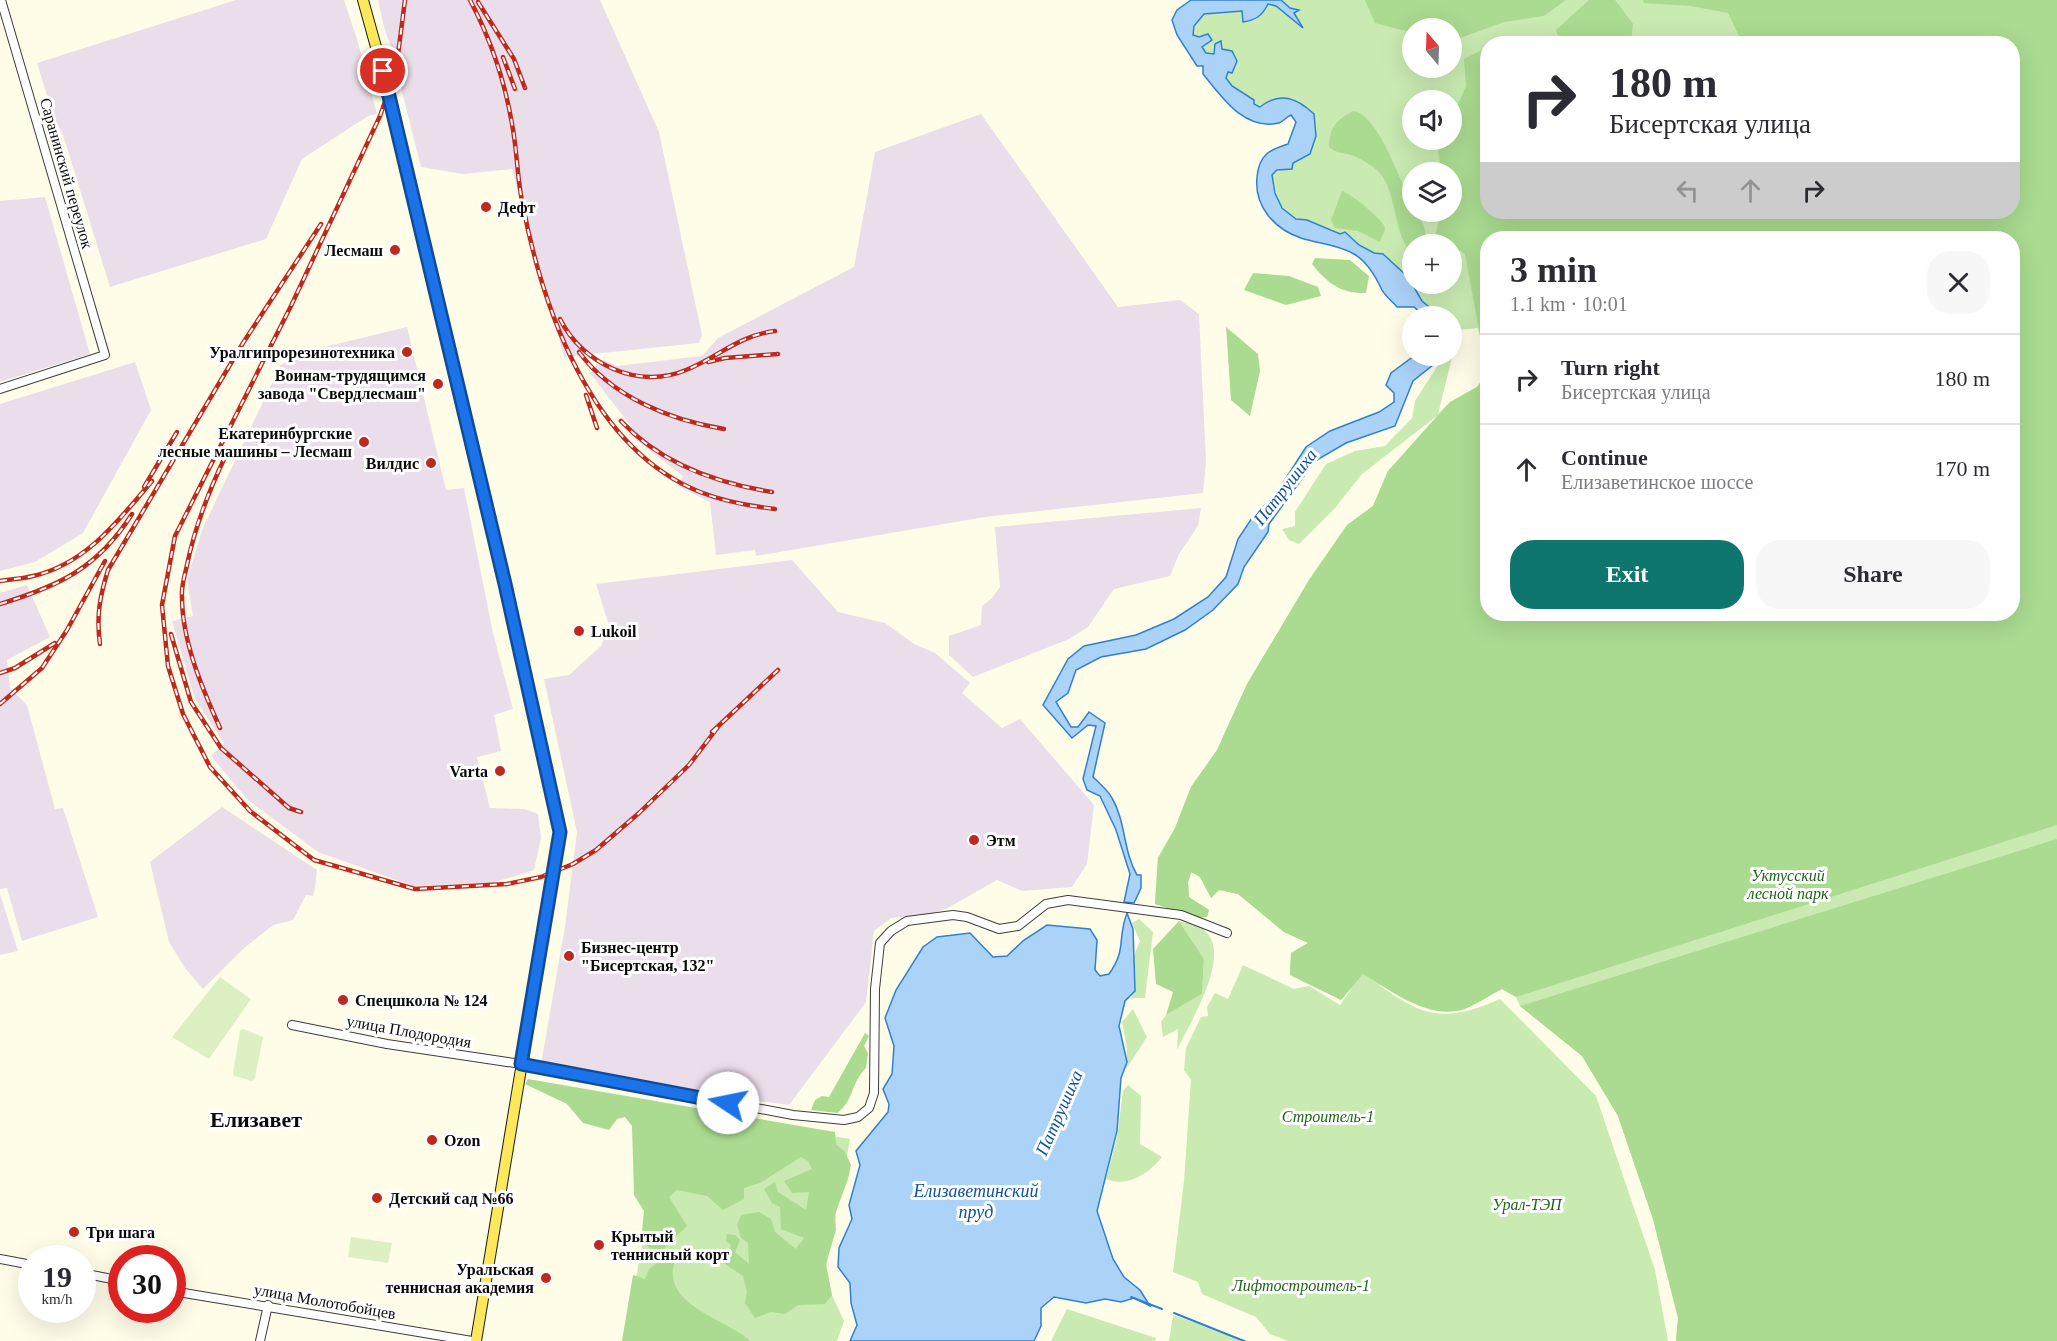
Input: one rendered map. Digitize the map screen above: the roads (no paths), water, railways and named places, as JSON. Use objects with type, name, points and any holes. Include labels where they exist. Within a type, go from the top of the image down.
[{"type":"main road","points":[[363,0],[389,93],[505,584],[560,832],[474,1341]]},
{"type":"street","name":"Саранинский переулок","points":[[0,389],[105,355],[1,0]]},
{"type":"street","name":"улица Плодородия","points":[[292,1025],[387,1044],[521,1064],[793,1115],[844,1120],[858,1117],[869,1108],[874,1094],[875,989],[880,943],[891,931],[907,921],[954,915],[999,929],[1018,926],[1046,904],[1068,900],[1181,915],[1227,933]]},
{"type":"street","points":[[0,1259],[18,1262]]},
{"type":"street","name":"улица Молотобойцев","points":[[186,1293],[474,1341]]},
{"type":"street","points":[[260,1341],[268,1305]]},
{"type":"water","points":[[1191,0],[1281,0],[1290,8],[1299,10],[1294,13],[1303,28],[1276,6],[1268,4],[1258,17],[1243,22],[1242,11],[1204,14],[1194,26],[1193,35],[1199,37],[1208,34],[1212,40],[1202,47],[1206,53],[1214,54],[1215,44],[1221,41],[1222,49],[1232,51],[1237,61],[1232,73],[1228,72],[1226,78],[1232,86],[1254,100],[1254,104],[1260,107],[1274,99],[1288,98],[1314,114],[1316,136],[1310,154],[1293,163],[1292,169],[1277,170],[1272,175],[1275,193],[1282,208],[1296,219],[1307,220],[1340,234],[1345,232],[1359,245],[1374,253],[1383,254],[1402,271],[1402,294],[1418,294],[1428,306],[1397,307],[1359,257],[1341,248],[1291,234],[1282,229],[1268,215],[1262,207],[1257,188],[1260,163],[1266,154],[1288,144],[1296,122],[1291,115],[1279,123],[1255,122],[1226,102],[1203,74],[1203,66],[1197,66],[1177,35],[1172,20],[1177,10]]},
{"type":"water","name":"Патрушиха","points":[[1402,365],[1432,366],[1413,381],[1395,426],[1346,443],[1315,461],[1269,524],[1268,532],[1244,567],[1238,584],[1213,610],[1185,630],[1146,649],[1101,657],[1076,670],[1068,693],[1056,702],[1071,727],[1078,727],[1089,712],[1105,723],[1093,777],[1108,792],[1117,807],[1132,866],[1137,875],[1141,875],[1141,888],[1134,903],[1124,902],[1130,874],[1116,830],[1100,796],[1087,790],[1083,779],[1096,726],[1088,725],[1072,738],[1043,705],[1068,659],[1084,646],[1136,635],[1174,619],[1208,597],[1226,577],[1238,539],[1252,518],[1275,495],[1306,447],[1330,431],[1379,412],[1394,402],[1394,393],[1386,385],[1391,373]]},
{"type":"water","name":"Елизаветинский пруд","points":[[1127,913],[1133,929],[1135,991],[1125,1001],[1119,1026],[1127,1062],[1121,1078],[1117,1131],[1097,1211],[1113,1259],[1124,1277],[1140,1290],[1150,1306],[1134,1298],[1121,1302],[1105,1299],[1086,1303],[1054,1297],[1041,1308],[1041,1326],[1034,1341],[850,1341],[857,1325],[851,1303],[850,1283],[838,1267],[839,1248],[852,1219],[849,1205],[860,1165],[856,1151],[888,1112],[889,1104],[883,1089],[892,1074],[894,1046],[885,1018],[896,990],[923,947],[937,937],[970,933],[993,957],[1007,956],[1024,940],[1047,925],[1090,929],[1097,940],[1095,970],[1100,976],[1109,974],[1118,958]]},
{"type":"waterway","points":[[1131,1297],[1162,1309]]},
{"type":"waterway","points":[[1174,1313],[1244,1341]]},
{"type":"railway","points":[[405,0],[396,70],[380,116],[291,306],[175,536],[162,605],[168,666],[183,714],[210,767],[250,811],[314,860],[415,889],[507,884],[541,877],[573,864],[596,850],[639,813],[689,765],[718,727]]},
{"type":"railway","points":[[470,0],[501,76],[514,133],[522,201],[543,285],[558,328],[577,370],[601,409],[629,443],[662,471],[700,492],[736,503],[775,509]]},
{"type":"railway","points":[[478,2],[514,59],[525,88]]},
{"type":"railway","points":[[503,57],[515,89]]},
{"type":"railway","points":[[100,644],[98,624],[108,570],[243,343],[321,224]]},
{"type":"railway","points":[[560,319],[570,335],[598,361],[632,375],[650,377],[686,370],[750,337],[775,331]]},
{"type":"railway","points":[[579,352],[592,368],[625,394],[663,413],[724,429]]},
{"type":"railway","points":[[708,362],[725,358],[778,354]]},
{"type":"railway","points":[[586,395],[597,428]]},
{"type":"railway","points":[[621,421],[654,449],[690,469],[730,483],[772,492]]},
{"type":"railway","points":[[144,487],[177,432]]},
{"type":"railway","points":[[220,728],[200,681],[189,647],[182,593],[198,523],[225,457]]},
{"type":"railway","points":[[0,581],[33,576],[69,562],[100,539],[152,481]]},
{"type":"railway","points":[[0,604],[41,590],[75,572],[105,548],[132,514]]},
{"type":"railway","points":[[0,704],[42,668],[67,630],[105,561]]},
{"type":"railway","points":[[171,634],[191,702],[221,748],[289,808],[301,812]]},
{"type":"railway","points":[[0,673],[15,668],[55,643]]},
{"type":"railway","points":[[712,732],[778,670]]},
{"type":"place","name":"Дефт","points":[[486,207]]},
{"type":"place","name":"Лесмаш","points":[[395,250]]},
{"type":"place","name":"Уралгипрорезинотехника","points":[[407,352]]},
{"type":"place","name":"Воинам-трудящимся завода \"Свердлесмаш\"","points":[[438,384]]},
{"type":"place","name":"Екатеринбургские лесные машины – Лесмаш","points":[[364,442]]},
{"type":"place","name":"Вилдис","points":[[431,463]]},
{"type":"place","name":"Lukoil","points":[[579,631]]},
{"type":"place","name":"Varta","points":[[500,771]]},
{"type":"place","name":"Этм","points":[[974,840]]},
{"type":"place","name":"Бизнес-центр \"Бисертская, 132\"","points":[[569,956]]},
{"type":"place","name":"Спецшкола № 124","points":[[343,1000]]},
{"type":"place","name":"Ozon","points":[[432,1140]]},
{"type":"place","name":"Детский сад №66","points":[[377,1198]]},
{"type":"place","name":"Три шага","points":[[74,1232]]},
{"type":"place","name":"Крытый теннисный корт","points":[[599,1245]]},
{"type":"place","name":"Уральская теннисная академия","points":[[546,1278]]},
{"type":"district","name":"Елизавет","points":[[256,1119]]},
{"type":"park label","name":"Уктусский лесной парк","points":[[1788,884]]},
{"type":"park label","name":"Строитель-1","points":[[1328,1116]]},
{"type":"park label","name":"Урал-ТЭП","points":[[1527,1204]]},
{"type":"park label","name":"Лифтостроитель-1","points":[[1301,1285]]}]
